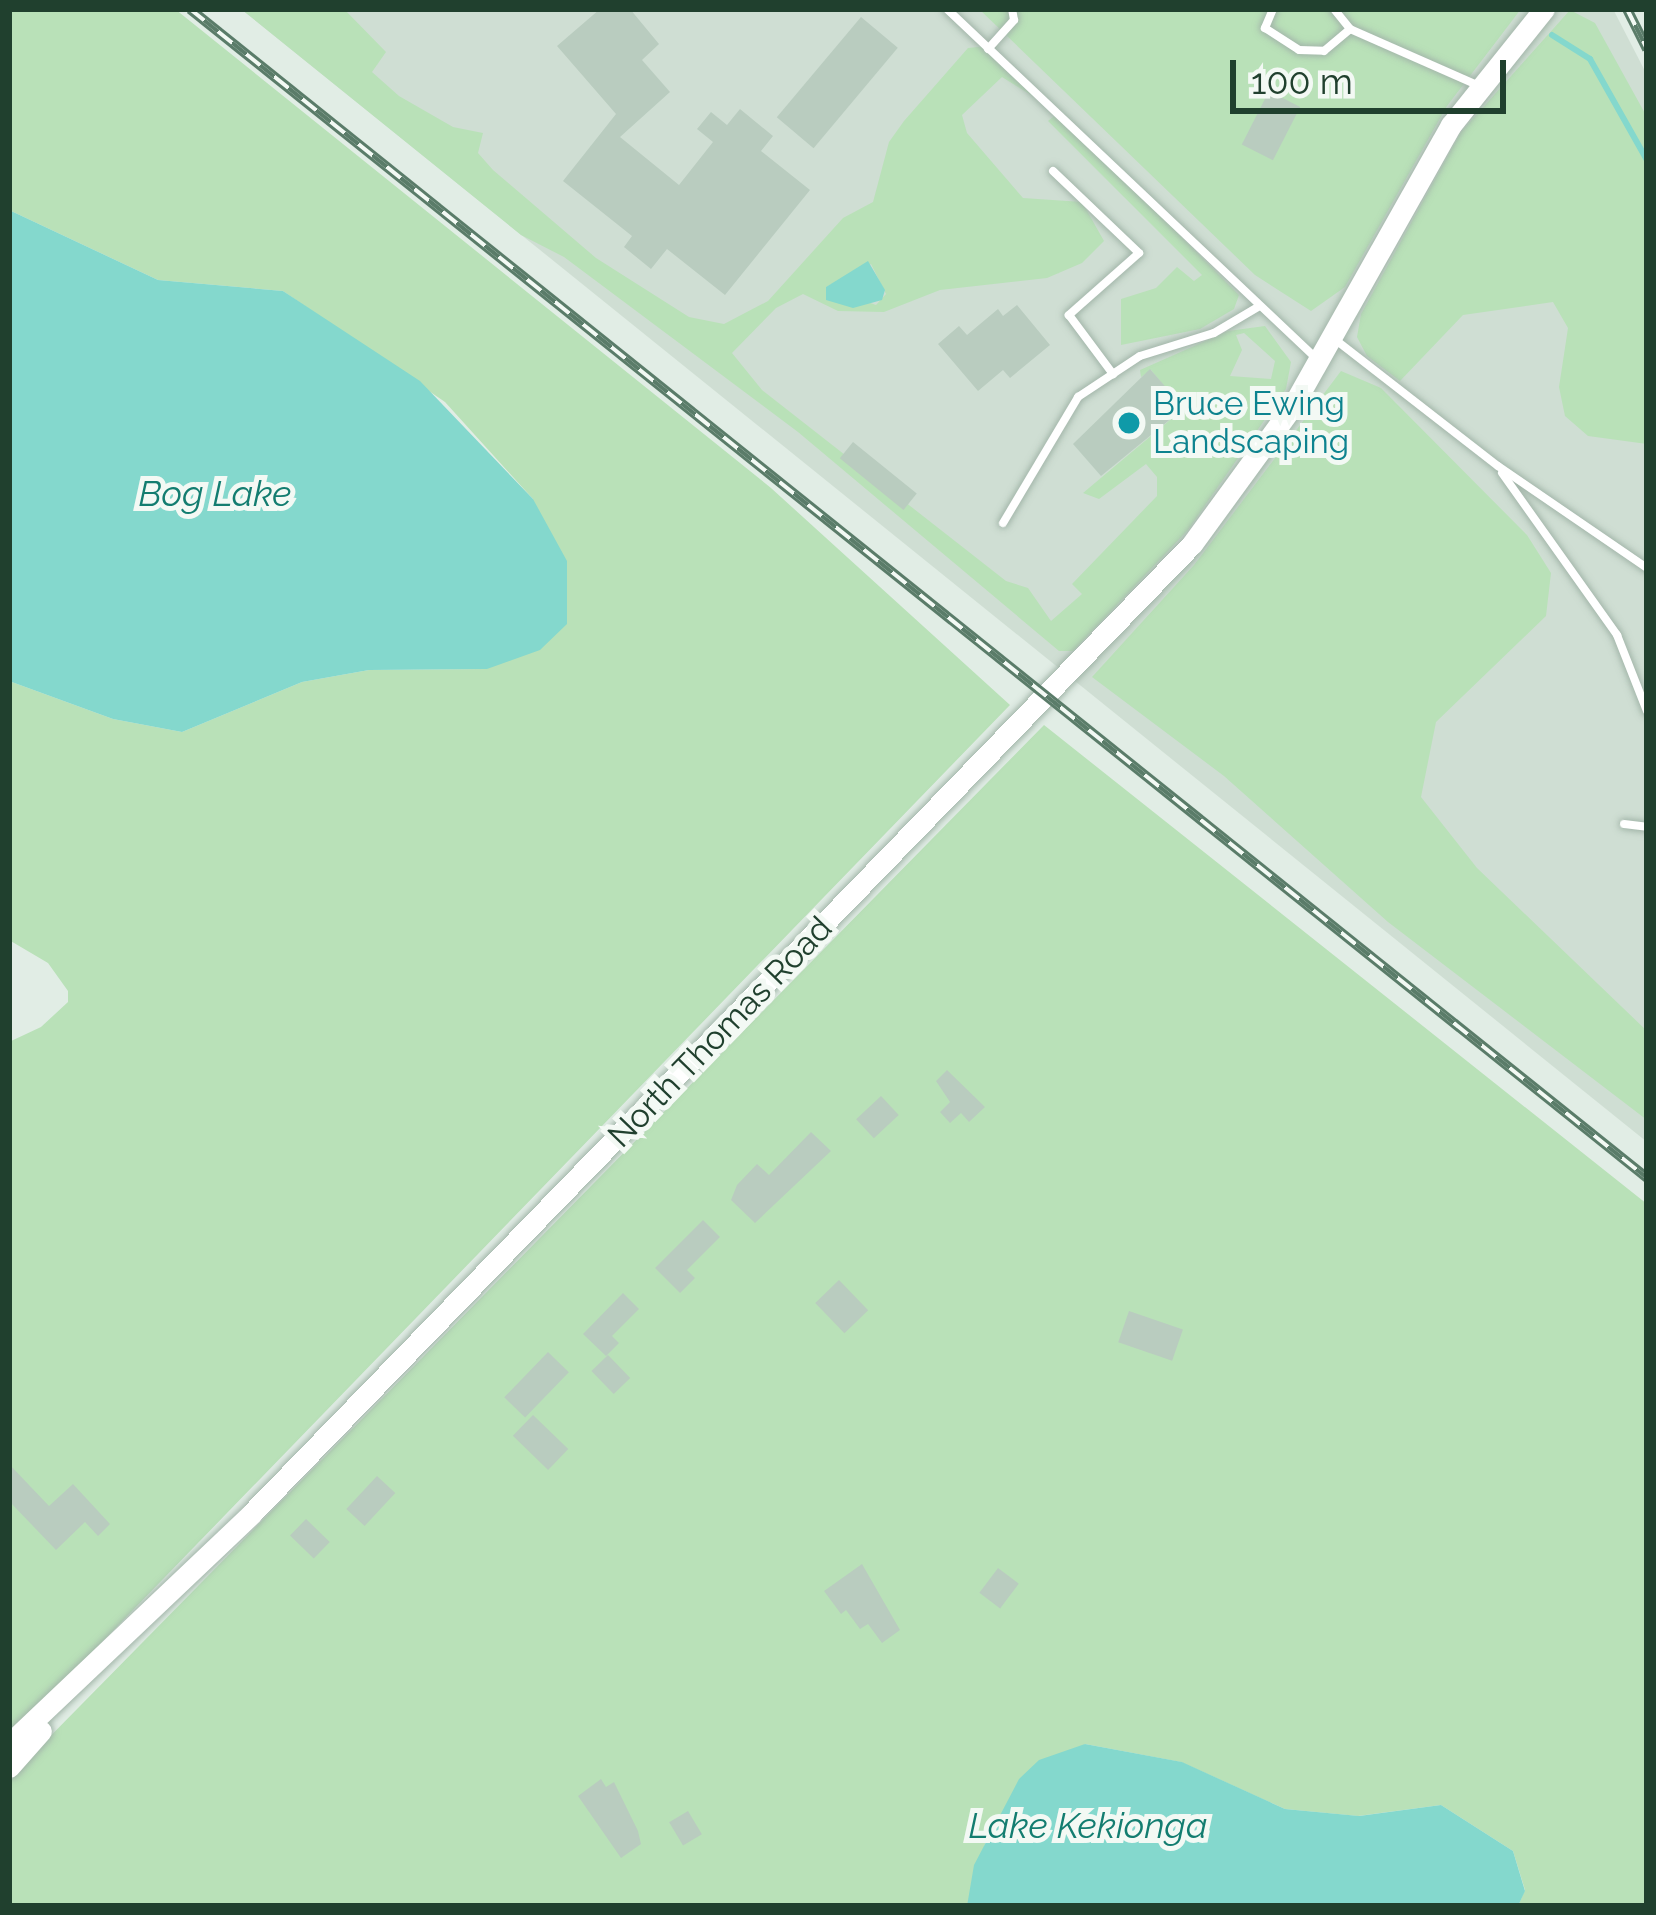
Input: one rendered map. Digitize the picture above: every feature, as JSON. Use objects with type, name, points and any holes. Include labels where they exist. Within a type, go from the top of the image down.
[{"type":"main road","name":"North Thomas Road","points":[[9,1767],[88,1676],[1149,591],[1252,466],[1478,86],[1544,9]]},
{"type":"main road","name":"North Thomas Road","points":[[9,1744],[88,1676]]},
{"type":"lane","points":[[947,9],[1318,360]]},
{"type":"lane","points":[[988,49],[1014,20],[1012,9]]},
{"type":"lane","points":[[1273,9],[1265,28],[1299,50],[1324,51],[1350,29]]},
{"type":"lane","points":[[1334,9],[1350,29],[1478,86]]},
{"type":"lane","points":[[1054,171],[1139,254],[1069,315],[1113,374]]},
{"type":"lane","points":[[1003,523],[1078,397],[1113,374],[1258,307]]},
{"type":"lane","points":[[1331,336],[1498,466],[1647,568]]},
{"type":"lane","points":[[1498,466],[1617,635],[1647,710]]},
{"type":"lane","points":[[1624,824],[1647,827]]},
{"type":"shaded area","points":[[241,9],[1613,9],[1647,75],[1647,1142]]},
{"type":"green space","points":[[9,9],[175,9],[771,488],[1010,705],[9,1738],[9,1042],[41,1027],[68,1002],[68,991],[48,963],[9,940],[9,681],[113,719],[182,732],[302,682],[369,670],[487,669],[533,499],[445,402],[283,291],[158,280],[9,210]]},
{"type":"green space","points":[[241,9],[344,9],[386,52],[372,72],[399,96],[453,127],[483,133],[478,153],[493,170],[596,258],[689,317],[724,324],[768,301],[843,218],[873,202],[889,142],[904,121],[968,48],[987,46],[1039,100],[1002,77],[962,115],[967,133],[1023,198],[1082,202],[1104,241],[1082,263],[1047,278],[940,290],[884,312],[838,311],[803,294],[776,308],[732,353],[762,390],[1006,581],[1028,588],[1051,621],[1082,594],[1072,584],[1157,496],[1157,477],[1146,464],[1099,499],[1083,493],[1183,409],[1151,370],[1141,377],[1140,370],[1228,331],[1265,326],[1291,362],[1286,389],[1188,530],[1073,651],[1059,651],[798,432],[564,257],[521,235]],"holes":[[[871,264],[886,294],[876,305],[826,287]],[[1244,333],[1275,361],[1271,379],[1230,376],[1242,350],[1236,335]]]},
{"type":"green space","points":[[979,9],[1521,9],[1447,106],[1345,287],[1311,311],[1255,275]]},
{"type":"green space","points":[[1570,10],[1595,23],[1647,117],[1647,444],[1588,436],[1565,416],[1559,387],[1568,328],[1553,302],[1463,315],[1400,381],[1367,356],[1357,337],[1361,314],[1461,132]]},
{"type":"green space","points":[[1058,113],[1239,295],[1234,309],[1200,329],[1121,345],[1121,299],[1156,288],[1177,267],[1194,281],[1202,275],[1048,121]]},
{"type":"green space","points":[[1341,371],[1381,388],[1527,535],[1551,573],[1546,616],[1436,722],[1421,797],[1477,868],[1647,1031],[1647,1120],[1388,922],[1224,776],[1092,677],[1194,565]]},
{"type":"green space","points":[[1044,725],[1647,1204],[1647,1906],[1518,1906],[1525,1890],[1513,1851],[1441,1805],[1358,1816],[1285,1809],[1181,1762],[1085,1744],[990,1827],[967,1906],[9,1906],[9,1784],[22,1765]]},
{"type":"water","name":"Bog Lake","points":[[9,210],[158,280],[283,291],[420,381],[533,499],[567,561],[567,624],[540,650],[487,669],[369,670],[302,682],[182,732],[113,719],[9,681]]},
{"type":"water","points":[[868,261],[885,290],[882,300],[853,308],[826,300],[826,287]]},
{"type":"water","name":"Lake Kekionga","points":[[1085,1744],[1182,1762],[1285,1809],[1359,1816],[1441,1805],[1513,1851],[1525,1891],[1518,1906],[967,1906],[974,1865],[1019,1779],[1039,1760]]},
{"type":"building","points":[[600,9],[630,9],[659,44],[642,60],[670,92],[620,137],[679,185],[713,142],[697,129],[711,112],[727,125],[740,109],[773,136],[761,151],[810,190],[725,295],[667,249],[651,269],[624,247],[632,236],[563,181],[616,114],[557,46]]},
{"type":"building","points":[[861,17],[898,48],[814,148],[777,117]]},
{"type":"building","points":[[1269,91],[1300,107],[1273,160],[1242,144]]},
{"type":"building","points":[[1017,305],[1050,345],[1010,378],[1003,370],[978,391],[938,344],[959,326],[967,335],[998,309],[1003,316]]},
{"type":"building","name":"Bruce Ewing Landscaping","points":[[1150,369],[1184,408],[1101,476],[1073,444]]},
{"type":"building","points":[[853,442],[917,494],[904,510],[840,458]]},
{"type":"building","points":[[947,1070],[985,1107],[969,1122],[961,1113],[950,1123],[940,1112],[950,1102],[936,1081]]},
{"type":"building","points":[[881,1096],[899,1115],[874,1138],[856,1119]]},
{"type":"building","points":[[811,1132],[831,1151],[755,1223],[731,1200],[737,1185],[757,1164],[769,1175]]},
{"type":"building","points":[[703,1220],[720,1237],[687,1270],[695,1278],[680,1293],[655,1268]]},
{"type":"building","points":[[839,1280],[868,1310],[844,1333],[815,1303]]},
{"type":"building","points":[[623,1293],[639,1309],[612,1336],[619,1343],[606,1356],[583,1334]]},
{"type":"building","points":[[1129,1311],[1183,1330],[1172,1361],[1118,1342]]},
{"type":"building","points":[[548,1352],[569,1372],[525,1417],[504,1397]]},
{"type":"building","points":[[608,1355],[630,1378],[614,1394],[591,1371]]},
{"type":"building","points":[[533,1415],[568,1449],[548,1470],[513,1436]]},
{"type":"building","points":[[9,1464],[49,1506],[73,1484],[110,1524],[98,1536],[85,1522],[56,1550],[9,1501]]},
{"type":"building","points":[[377,1476],[395,1493],[365,1526],[346,1509]]},
{"type":"building","points":[[306,1519],[330,1542],[314,1558],[290,1536]]},
{"type":"building","points":[[862,1564],[900,1630],[882,1643],[868,1624],[860,1629],[846,1610],[841,1614],[824,1591]]},
{"type":"building","points":[[998,1568],[1019,1584],[1000,1608],[979,1593]]},
{"type":"building","points":[[601,1779],[606,1787],[614,1782],[638,1831],[641,1844],[621,1858],[578,1796]]},
{"type":"building","points":[[688,1811],[702,1834],[683,1845],[669,1822]]},
{"type":"waterway","points":[[1552,35],[1590,59],[1647,160]]},
{"type":"railway","points":[[190,9],[1647,1178]]},
{"type":"railway","points":[[1627,9],[1647,49]]},
{"type":"place","name":"Bruce Ewing Landscaping","points":[[1129,423]]}]
